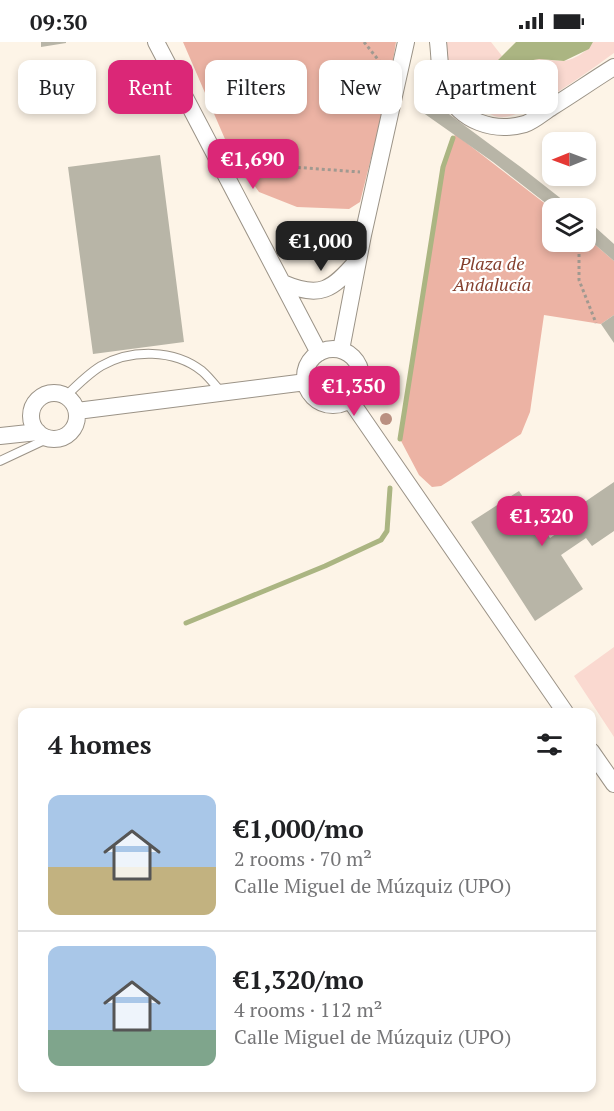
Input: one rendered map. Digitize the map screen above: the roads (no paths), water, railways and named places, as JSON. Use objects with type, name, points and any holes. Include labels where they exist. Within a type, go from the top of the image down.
[{"type":"street","points":[[156,42],[319,353]]},
{"type":"street","points":[[341,350],[406,42]]},
{"type":"street","points":[[438,42],[442,78],[446,91],[458,109],[475,122],[502,127],[526,124],[614,67]]},
{"type":"street","points":[[283,283],[306,291],[319,291],[333,284],[358,261]]},
{"type":"street","points":[[330,349],[341,350],[355,358],[362,375],[361,384],[357,393],[350,400],[332,405],[323,403],[309,391],[305,373],[308,364],[319,353],[330,349]]},
{"type":"street","points":[[76,411],[306,382]]},
{"type":"street","points":[[0,436],[64,436],[75,426],[76,411],[71,400],[66,396],[46,394],[35,403],[32,409],[32,422],[44,435]]},
{"type":"street","points":[[350,400],[562,708]]},
{"type":"street","points":[[596,758],[614,784]]},
{"type":"lane","points":[[66,396],[99,367],[124,356],[136,354],[164,355],[182,361],[200,370],[221,392]]},
{"type":"lane","points":[[0,461],[44,435]]},
{"type":"waterway","points":[[400,439],[443,167],[453,138]]},
{"type":"waterway","points":[[186,623],[325,566],[381,540],[387,531],[390,488]]},
{"type":"park label","name":"Plaza de Andalucía","points":[[492,274]]}]
